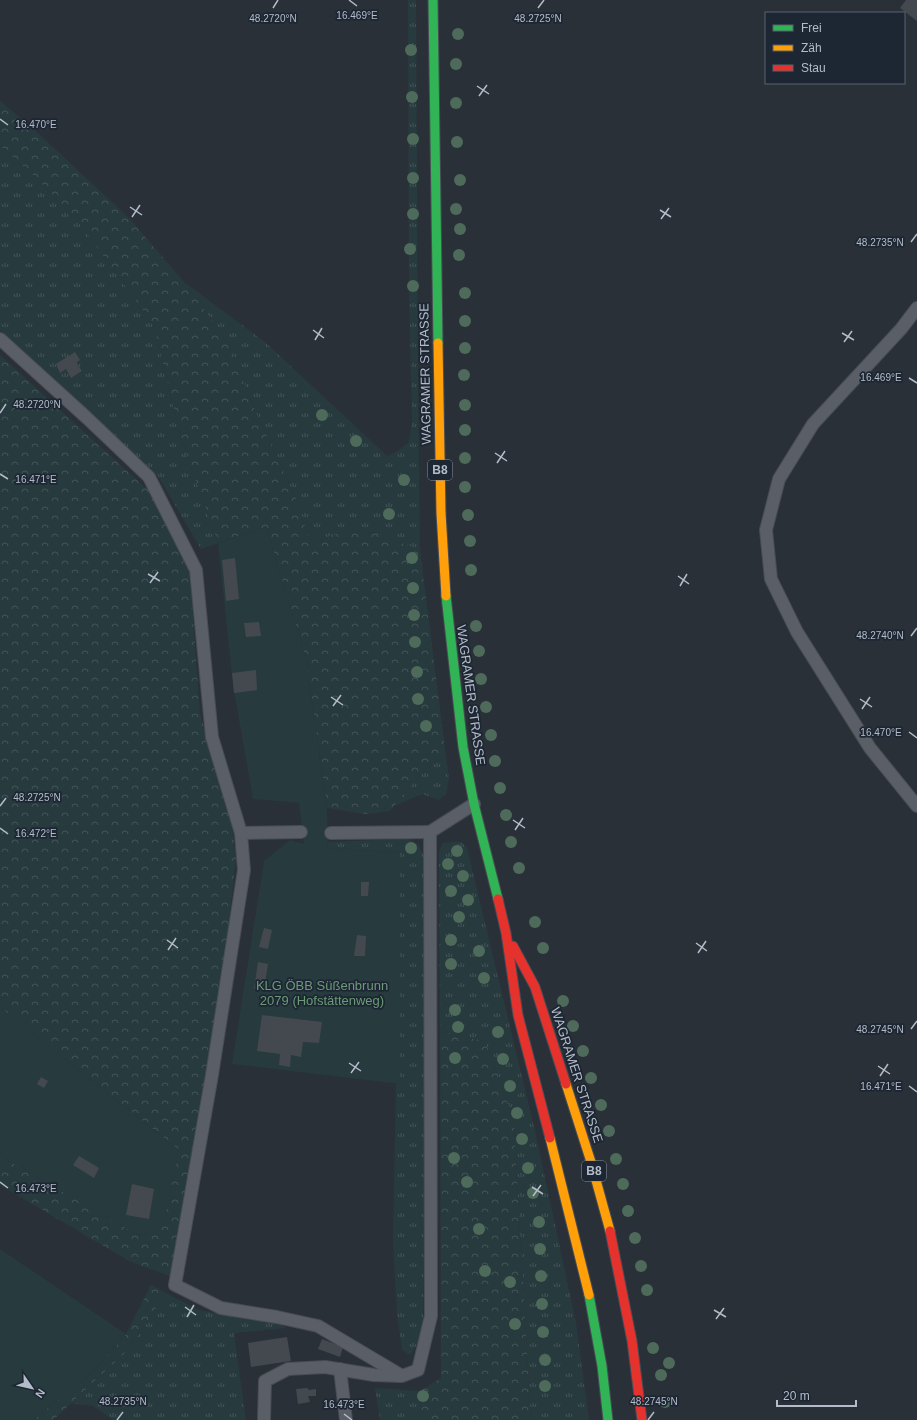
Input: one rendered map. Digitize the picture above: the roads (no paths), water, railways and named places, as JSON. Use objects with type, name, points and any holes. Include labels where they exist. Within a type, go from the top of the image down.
[{"type":"main road","name":"WAGRAMER STRASSE","points":[[433,0],[441,514],[446,603],[463,747],[474,804],[506,933],[518,1015],[563,1187],[587,1287],[602,1366],[608,1420]]},
{"type":"main road","name":"WAGRAMER STRASSE","points":[[506,933],[535,987],[591,1162],[609,1227],[632,1341],[642,1420]]},
{"type":"lane","points":[[917,308],[901,329],[813,424],[779,479],[766,530],[771,579],[797,632],[870,748],[917,806]]},
{"type":"lane","points":[[0,339],[149,477],[196,570],[212,737],[241,833],[244,870],[213,1067],[175,1286],[221,1308],[277,1316],[318,1326],[402,1376]]},
{"type":"lane","points":[[330,833],[430,832],[474,804]]},
{"type":"lane","points":[[241,833],[301,832]]},
{"type":"lane","points":[[264,1420],[265,1382],[288,1369],[325,1367],[374,1375],[402,1376],[418,1370],[431,1316],[430,832]]},
{"type":"lane","points":[[340,1369],[346,1420]]},
{"type":"park label","name":"KLG ÖBB Süßenbrunn 2079 (Hofstättenweg)","points":[[322,992]]}]
